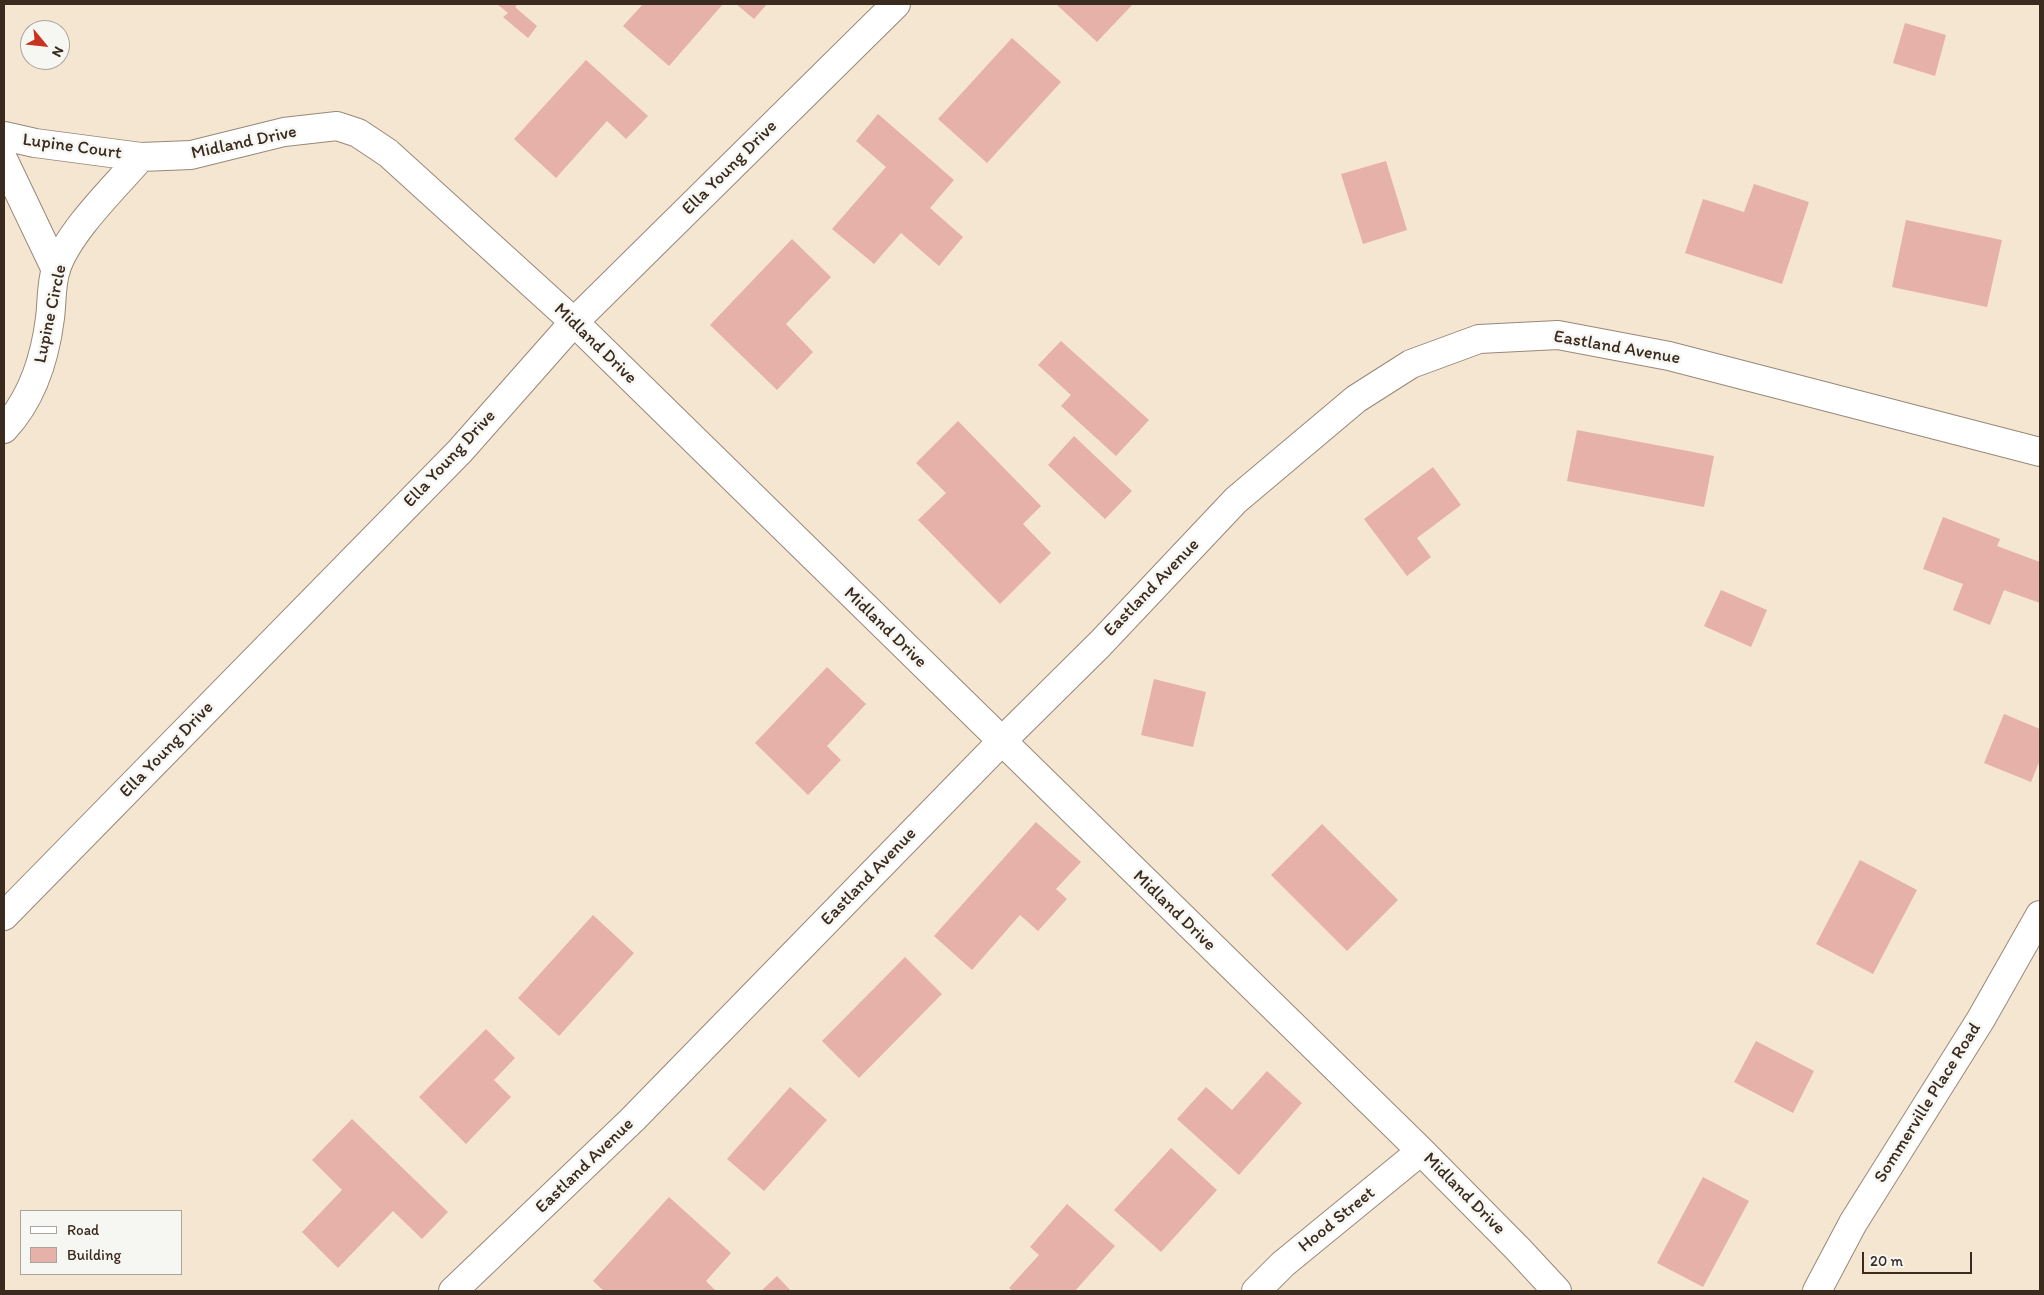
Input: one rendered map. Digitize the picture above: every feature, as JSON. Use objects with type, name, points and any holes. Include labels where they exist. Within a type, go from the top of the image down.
[{"type":"street","name":"Ella Young Drive","points":[[4,916],[460,451],[574,322],[896,4]]},
{"type":"street","name":"Midland Drive","points":[[141,157],[190,155],[284,132],[337,126],[358,133],[388,153],[574,322],[1421,1151],[1557,1291]]},
{"type":"street","name":"Lupine Court","points":[[4,136],[35,143],[141,157]]},
{"type":"street","name":"Lupine Circle","points":[[4,429],[15,417],[40,369],[50,321],[56,270],[72,238],[141,157]]},
{"type":"street","name":"Lupine Court","points":[[4,161],[56,270]]},
{"type":"street","name":"Eastland Avenue","points":[[453,1291],[632,1120],[1001,742],[1100,644],[1236,500],[1348,405],[1411,364],[1479,339],[1558,335],[1669,356],[2040,452]]},
{"type":"street","name":"Sommerville Place Road","points":[[1817,1291],[1853,1223],[1976,1028],[2040,915]]},
{"type":"street","name":"Hood Street","points":[[1256,1291],[1283,1264],[1421,1151]]},
{"type":"building","points":[[497,4],[518,4],[515,7],[537,26],[528,38],[503,17],[508,13]]},
{"type":"building","points":[[643,4],[723,4],[669,66],[623,26]]},
{"type":"building","points":[[736,4],[767,4],[754,19]]},
{"type":"building","points":[[1056,4],[1133,4],[1097,42]]},
{"type":"building","points":[[1905,23],[1946,35],[1935,76],[1893,63]]},
{"type":"building","points":[[1012,38],[1061,82],[987,163],[938,119]]},
{"type":"building","points":[[586,60],[648,116],[626,139],[607,121],[556,178],[514,139]]},
{"type":"building","points":[[878,114],[954,180],[930,208],[963,237],[939,266],[901,233],[874,264],[832,229],[886,167],[856,141]]},
{"type":"building","points":[[1386,161],[1407,230],[1363,244],[1341,174]]},
{"type":"building","points":[[1754,184],[1809,202],[1782,284],[1685,253],[1703,199],[1744,212]]},
{"type":"building","points":[[1906,220],[2002,240],[1987,307],[1892,287]]},
{"type":"building","points":[[792,239],[831,277],[786,324],[813,352],[777,390],[710,325]]},
{"type":"building","points":[[1061,341],[1149,420],[1116,456],[1061,406],[1071,395],[1038,365]]},
{"type":"building","points":[[958,421],[1041,506],[1023,524],[1051,553],[1000,604],[918,520],[946,493],[916,463]]},
{"type":"building","points":[[1577,430],[1714,456],[1704,507],[1567,481]]},
{"type":"building","points":[[1074,436],[1132,491],[1105,519],[1048,465]]},
{"type":"building","points":[[1433,467],[1461,505],[1417,538],[1431,557],[1407,576],[1364,519]]},
{"type":"building","points":[[1943,517],[2000,539],[1997,546],[2040,562],[2040,603],[2004,590],[1990,625],[1953,610],[1963,584],[1923,569]]},
{"type":"building","points":[[1721,590],[1767,610],[1751,647],[1704,626]]},
{"type":"building","points":[[827,667],[866,704],[827,746],[841,760],[808,795],[755,743]]},
{"type":"building","points":[[1154,679],[1206,692],[1193,747],[1141,735]]},
{"type":"building","points":[[2004,714],[2040,729],[2040,760],[2031,782],[1984,763]]},
{"type":"building","points":[[1036,822],[1081,862],[1056,889],[1067,899],[1038,931],[1020,915],[972,970],[934,936]]},
{"type":"building","points":[[1322,824],[1398,900],[1347,951],[1271,875]]},
{"type":"building","points":[[1860,860],[1917,890],[1873,974],[1816,944]]},
{"type":"building","points":[[593,915],[634,953],[559,1036],[518,998]]},
{"type":"building","points":[[905,957],[942,994],[859,1078],[822,1041]]},
{"type":"building","points":[[486,1029],[515,1058],[494,1080],[511,1097],[466,1144],[419,1097]]},
{"type":"building","points":[[1756,1041],[1814,1071],[1793,1113],[1734,1082]]},
{"type":"building","points":[[1267,1071],[1302,1103],[1239,1175],[1177,1119],[1206,1087],[1232,1110]]},
{"type":"building","points":[[790,1087],[827,1120],[764,1191],[727,1159]]},
{"type":"building","points":[[352,1119],[448,1212],[422,1239],[393,1211],[338,1268],[302,1232],[342,1190],[312,1160]]},
{"type":"building","points":[[1171,1148],[1217,1190],[1161,1252],[1114,1210]]},
{"type":"building","points":[[1703,1177],[1749,1201],[1703,1287],[1657,1263]]},
{"type":"building","points":[[669,1197],[731,1253],[706,1281],[715,1290],[604,1291],[593,1281]]},
{"type":"building","points":[[1067,1204],[1115,1246],[1075,1291],[1013,1291],[1009,1288],[1039,1255],[1030,1247]]},
{"type":"building","points":[[777,1276],[791,1291],[761,1291]]}]
